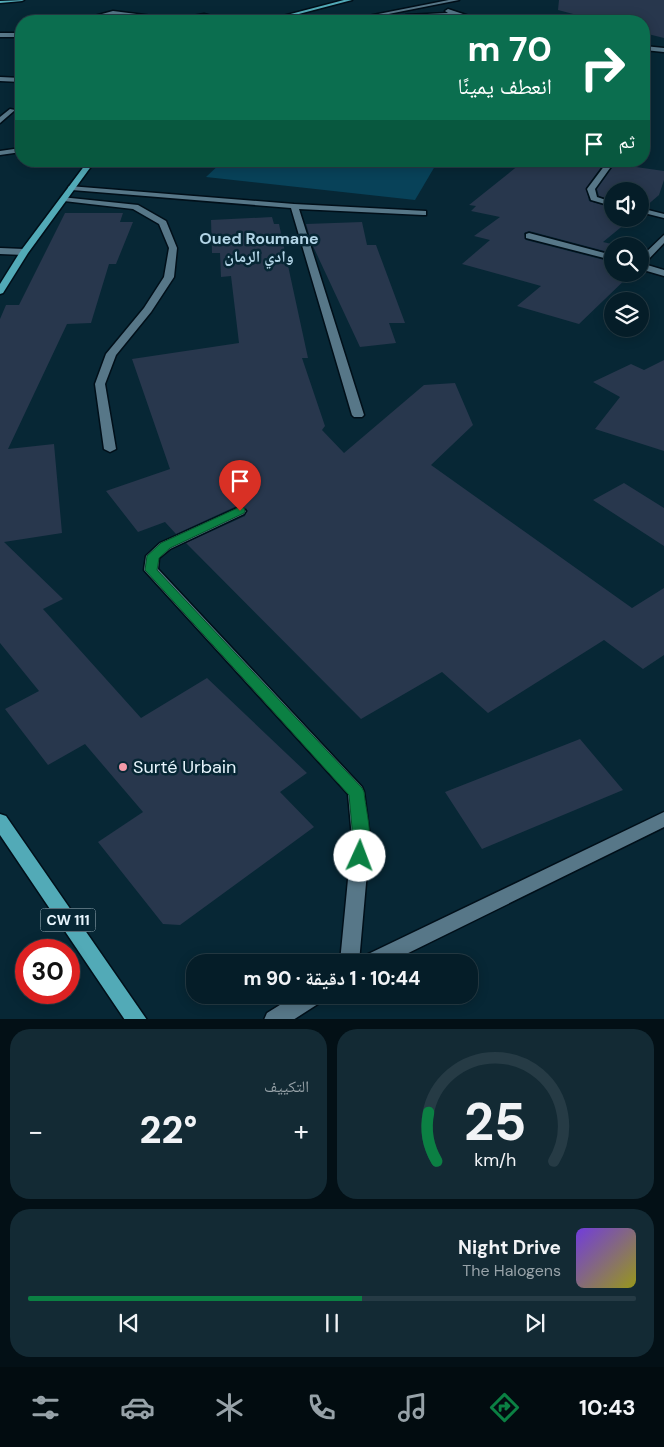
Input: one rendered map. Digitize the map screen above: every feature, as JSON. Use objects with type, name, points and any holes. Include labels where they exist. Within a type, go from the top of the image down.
[{"type":"main road","points":[[0,2],[22,0]]},
{"type":"main road","points":[[290,15],[350,0]]},
{"type":"main road","points":[[0,291],[24,252],[88,167]]},
{"type":"main road","name":"CW 111","points":[[0,821],[136,1019]]},
{"type":"street","points":[[379,15],[457,0]]},
{"type":"street","points":[[430,5],[460,15]]},
{"type":"street","points":[[104,15],[113,13],[129,15]]},
{"type":"street","points":[[415,15],[456,14]]},
{"type":"street","points":[[0,35],[15,35]]},
{"type":"street","points":[[650,49],[664,50]]},
{"type":"street","points":[[0,79],[15,80]]},
{"type":"street","points":[[0,121],[12,110]]},
{"type":"street","points":[[0,154],[15,151]]},
{"type":"street","points":[[604,201],[594,198],[592,189],[608,167]]},
{"type":"street","points":[[72,188],[294,206],[423,213]]},
{"type":"street","points":[[64,199],[135,207],[163,223],[172,248],[169,277],[148,310],[111,354],[100,384],[110,448]]},
{"type":"street","points":[[294,206],[358,415]]},
{"type":"street","points":[[649,212],[664,216]]},
{"type":"street","points":[[529,236],[604,256]]},
{"type":"street","points":[[649,254],[664,238]]},
{"type":"street","points":[[0,251],[24,252]]},
{"type":"street","points":[[649,267],[664,273]]},
{"type":"street","points":[[240,511],[166,546],[153,556],[151,570],[356,792],[361,838],[351,954]]},
{"type":"street","points":[[387,954],[664,819]]},
{"type":"street","points":[[276,1019],[300,1004]]},
{"type":"shaded area","points":[[217,167],[434,167],[415,200],[206,177]]},
{"type":"building","points":[[559,0],[664,0],[664,38],[650,34],[650,15],[577,15],[558,10]]},
{"type":"building","points":[[516,167],[601,167],[586,188],[589,201],[604,206],[604,227],[621,227],[609,237],[604,237],[604,251],[529,231],[524,233],[526,240],[604,260],[604,282],[623,282],[612,292],[604,292],[604,300],[579,324],[517,306],[541,286],[462,264],[490,240],[474,236],[500,217],[471,211],[476,206],[469,205]]},
{"type":"building","points":[[613,167],[636,167],[664,171],[664,180],[659,195],[649,204],[649,182],[604,182],[604,198],[599,196],[597,189]]},
{"type":"building","points":[[65,213],[123,213],[120,222],[133,222],[116,264],[109,264],[91,323],[67,324],[8,449],[54,444],[62,533],[4,542],[63,599],[43,609],[141,718],[207,678],[307,773],[280,792],[314,827],[180,925],[163,924],[98,842],[143,812],[85,744],[48,765],[5,709],[39,691],[0,643],[0,319],[6,305],[19,305]]},
{"type":"building","points":[[272,217],[274,224],[279,224],[308,358],[302,358],[325,426],[322,430],[344,453],[424,385],[455,383],[473,425],[431,465],[632,608],[664,588],[664,655],[643,669],[604,640],[488,713],[442,672],[361,719],[186,543],[245,516],[247,509],[239,505],[176,534],[165,522],[138,532],[106,491],[170,469],[132,359],[239,343],[231,276],[221,277],[220,253],[212,253],[211,220]]},
{"type":"building","points":[[362,222],[367,245],[376,245],[405,323],[389,323],[396,343],[360,347],[312,244],[306,224]]},
{"type":"building","points":[[664,360],[664,451],[595,429],[620,397],[593,382],[631,364],[644,370]]},
{"type":"building","points":[[624,483],[664,508],[664,546],[593,500]]},
{"type":"building","points":[[580,739],[623,790],[482,849],[445,792]]},
{"type":"place","name":"Surté Urbain","points":[[123,767]]},
{"type":"district","name":"Oued Roumane وادي الرمان","points":[[259,247]]},
{"type":"route","points":[[240,511],[166,546],[153,556],[151,570],[356,792],[361,838],[360,856]]}]
